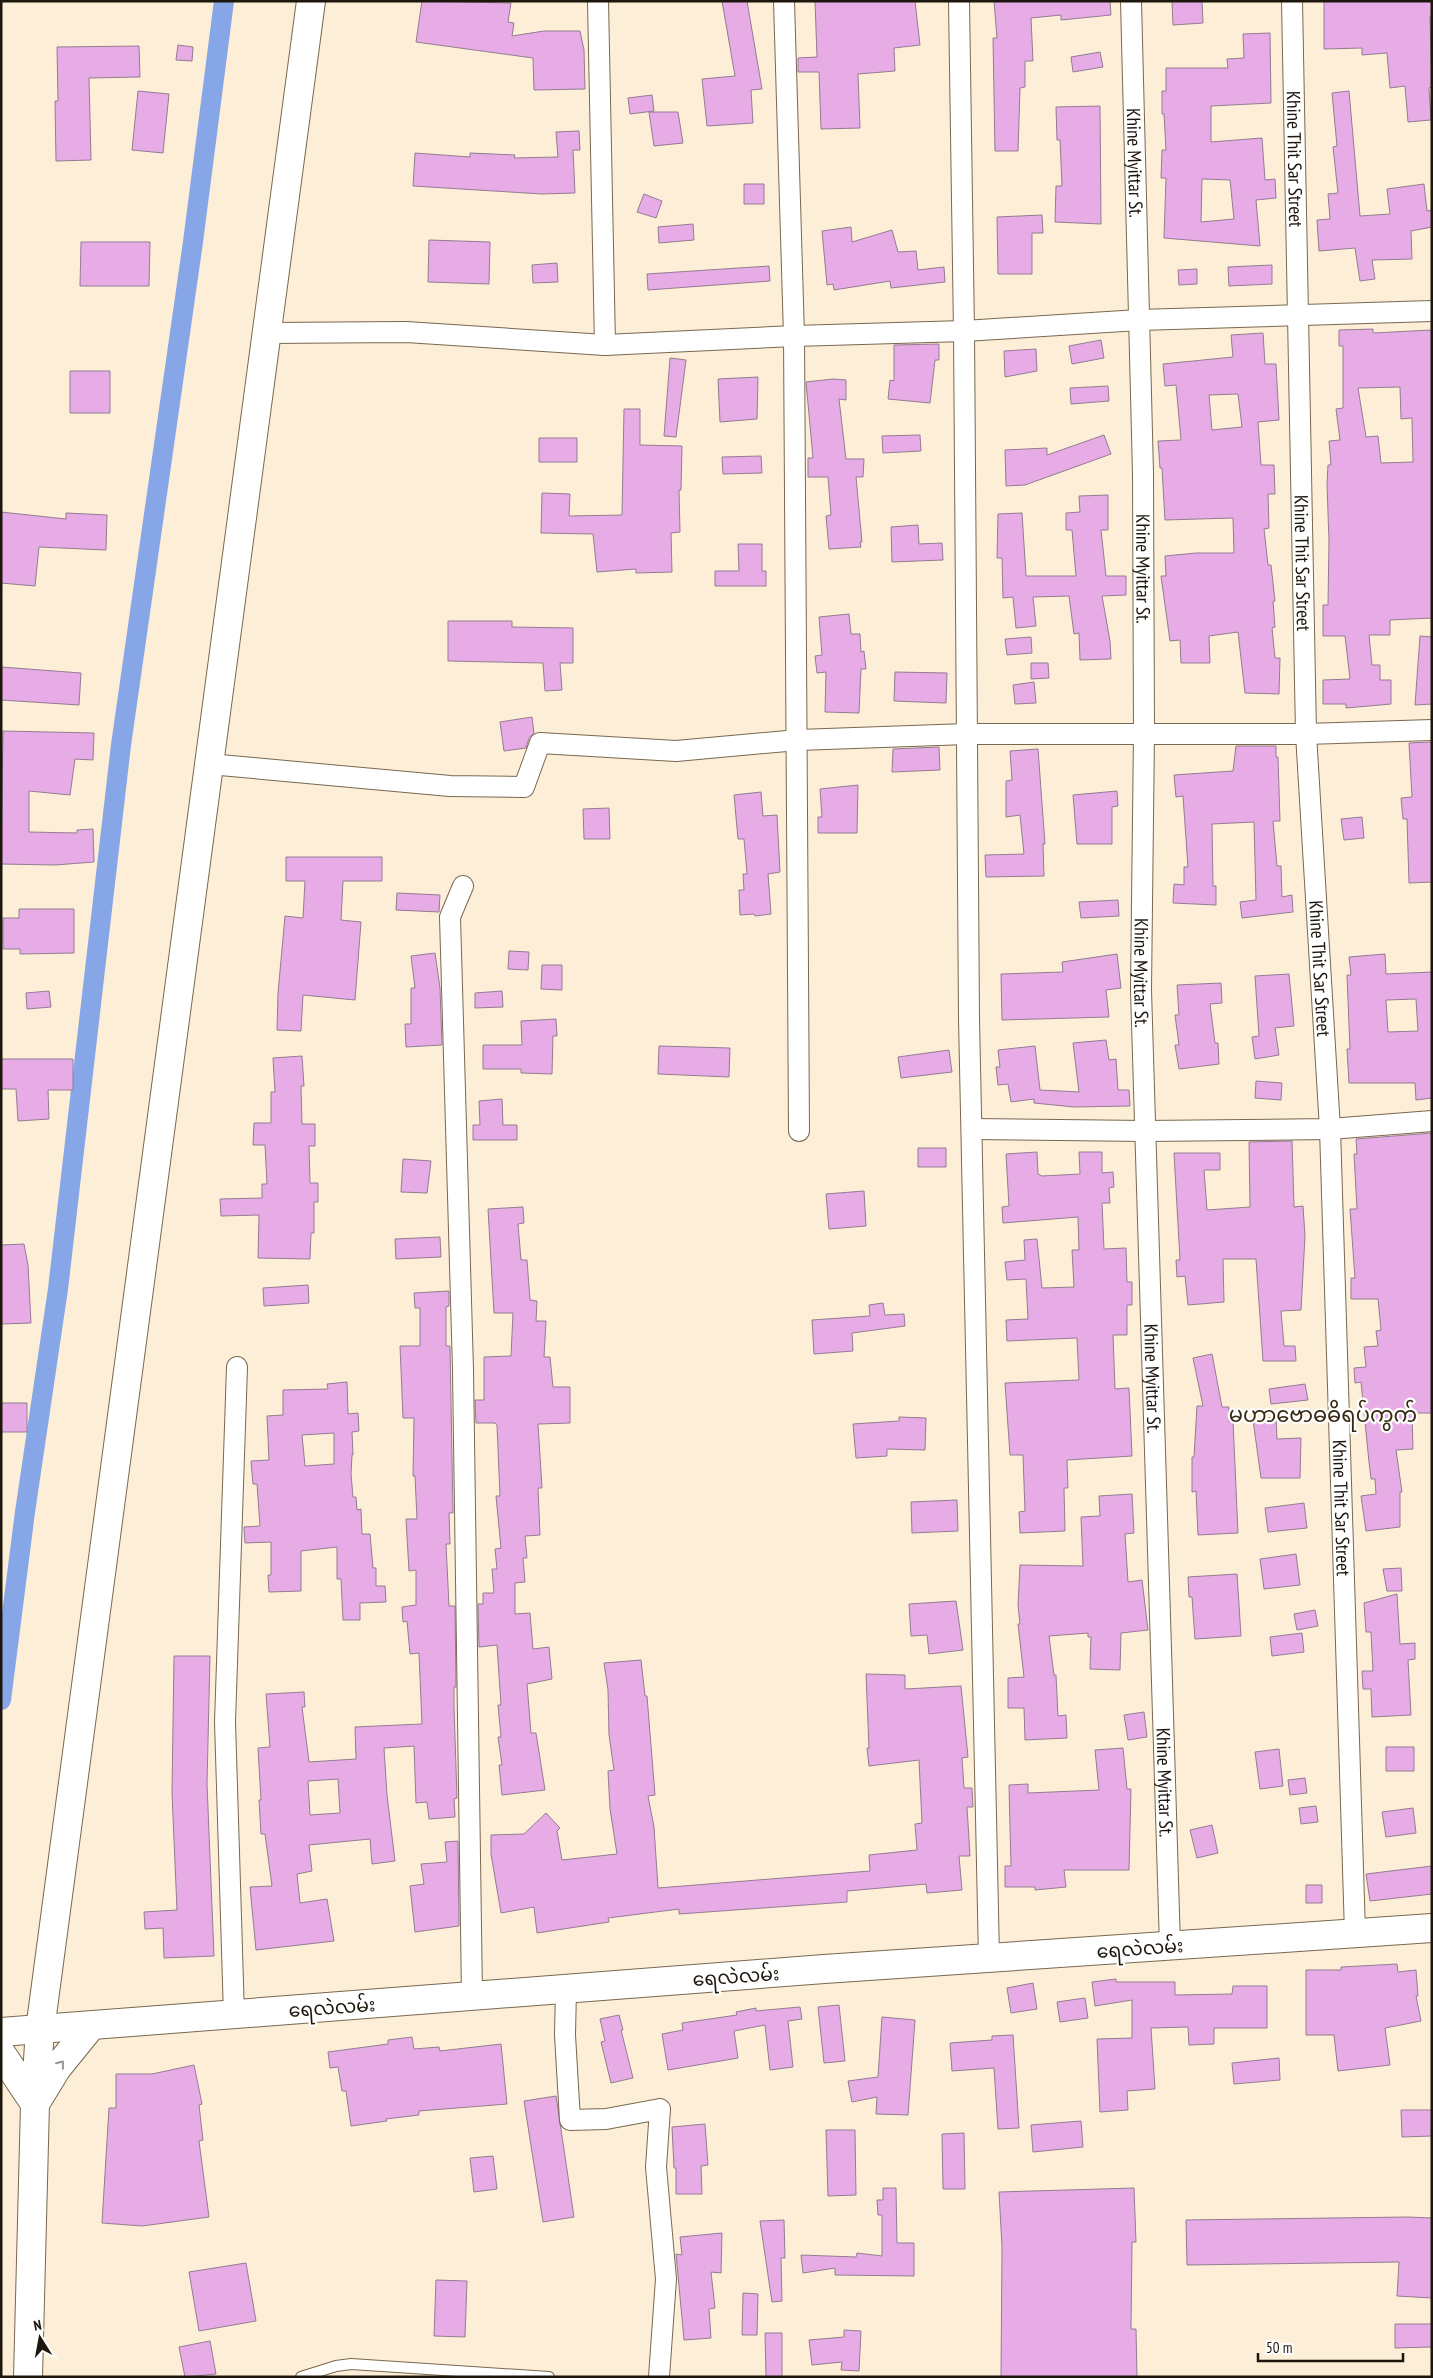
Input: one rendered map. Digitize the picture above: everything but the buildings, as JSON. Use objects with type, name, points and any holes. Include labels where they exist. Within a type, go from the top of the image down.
[{"type":"main road","points":[[27,2376],[35,2104],[40,2030],[210,764],[310,1]]},
{"type":"main road","name":"ရေလဲလမ်း","points":[[1,2032],[989,1958],[1432,1928]]},
{"type":"main road","points":[[35,2104],[57,2068],[91,2026]]},
{"type":"main road","points":[[1,2053],[35,2104]]},
{"type":"street","points":[[598,1],[605,345]]},
{"type":"street","points":[[784,1],[794,336],[799,1131]]},
{"type":"street","points":[[959,1],[972,1129],[989,1958]]},
{"type":"street","name":"Khine Myittar St.","points":[[1131,1],[1143,483],[1144,733],[1141,990],[1170,1946]]},
{"type":"street","name":"Khine Thit Sar Street","points":[[1292,1],[1306,734],[1330,1129],[1354,1933]]},
{"type":"street","points":[[267,333],[406,332],[605,345],[794,336],[964,331],[1139,320],[1432,311]]},
{"type":"street","points":[[210,764],[450,786],[524,787],[540,743],[676,751],[798,740],[967,734],[1306,734],[1432,730]]},
{"type":"street","points":[[463,886],[450,917],[463,1370],[472,1996]]},
{"type":"street","points":[[972,1129],[1145,1131],[1330,1129],[1432,1121]]},
{"type":"street","points":[[234,2015],[225,1722],[237,1367]]},
{"type":"street","points":[[566,1989],[565,2035],[570,2120],[606,2118],[660,2109],[656,2167],[666,2279],[659,2377]]},
{"type":"lane","points":[[301,2377],[351,2364],[549,2377]]},
{"type":"waterway","points":[[1,1700],[25,1512],[58,1289],[121,745],[193,242],[224,1]]},
{"type":"district","name":"မဟာဗောဓဓိရပ်ကွက်","points":[[1323,1415]]}]
